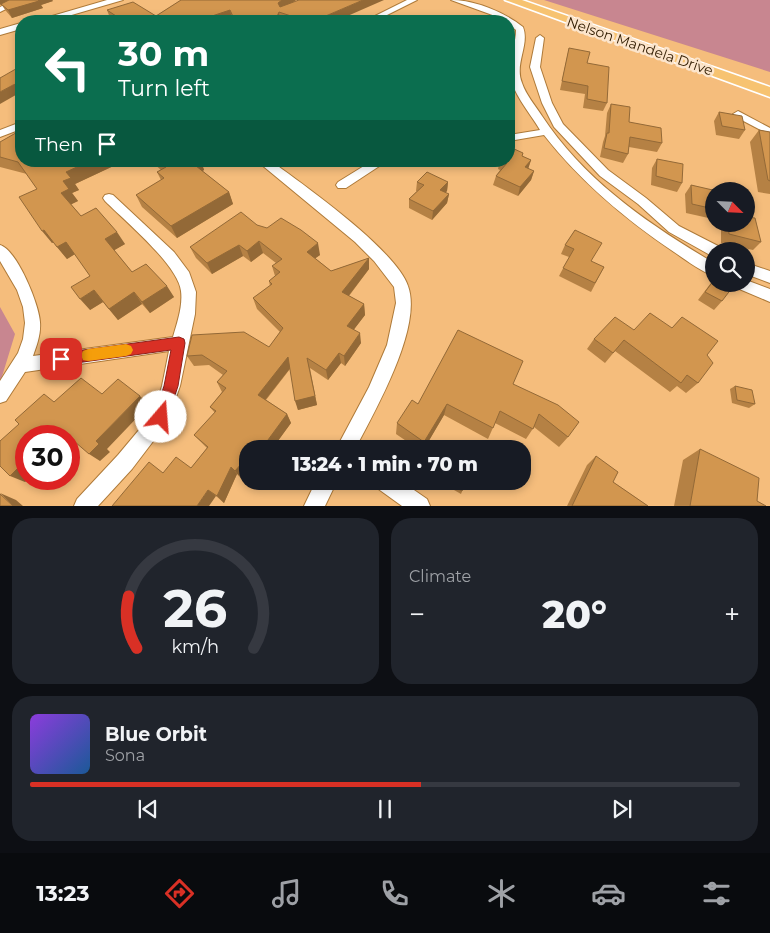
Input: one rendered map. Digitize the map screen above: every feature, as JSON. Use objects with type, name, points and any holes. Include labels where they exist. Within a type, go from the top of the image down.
[{"type":"main road","name":"Nelson Mandela Drive","points":[[511,0],[770,92]]},
{"type":"main road","name":"Nelson Mandela Drive","points":[[536,0],[770,78]]},
{"type":"street","points":[[0,10],[20,0]]},
{"type":"street","points":[[78,15],[114,0]]},
{"type":"street","points":[[381,15],[412,0]]},
{"type":"street","points":[[455,0],[496,15]]},
{"type":"street","points":[[515,24],[520,29],[521,35],[515,60]]},
{"type":"street","points":[[0,32],[15,28]]},
{"type":"street","points":[[540,38],[535,67],[547,103],[558,125],[604,174],[642,201],[674,229],[705,246]]},
{"type":"street","points":[[515,76],[545,132],[602,194],[682,252],[705,265]]},
{"type":"street","points":[[738,114],[770,132]]},
{"type":"street","points":[[0,134],[15,128]]},
{"type":"street","points":[[515,137],[545,132]]},
{"type":"street","points":[[271,167],[382,259],[401,286],[404,313],[382,383],[352,440]]},
{"type":"street","points":[[342,185],[371,167]]},
{"type":"street","points":[[84,506],[126,462],[161,417],[171,386],[179,343],[187,314],[189,292],[184,276],[169,256],[109,198]]},
{"type":"street","points":[[0,250],[29,297],[33,320],[29,351],[0,396]]},
{"type":"street","points":[[755,271],[770,277]]},
{"type":"street","points":[[755,290],[770,296]]},
{"type":"street","points":[[21,364],[179,343]]},
{"type":"street","points":[[314,506],[322,490]]},
{"type":"street","points":[[397,490],[420,506]]},
{"type":"shaded area","points":[[544,0],[770,0],[770,72]]},
{"type":"shaded area","points":[[0,307],[15,334],[0,383]]},
{"type":"building","points":[[9,0],[39,1],[8,10],[1,4]]},
{"type":"building","points":[[181,0],[282,0],[278,3],[280,7],[299,0],[363,0],[328,15],[288,15],[279,12],[278,15],[232,15],[230,10],[215,15],[158,15]]},
{"type":"building","points":[[133,2],[154,15],[114,15],[107,10]]},
{"type":"building","points":[[569,48],[590,52],[587,63],[609,67],[607,103],[587,99],[588,86],[562,81]]},
{"type":"building","points":[[15,69],[15,84],[0,92],[0,78]]},
{"type":"building","points":[[611,104],[630,107],[629,122],[661,128],[662,143],[630,137],[628,154],[604,148],[607,133],[609,133]]},
{"type":"building","points":[[719,112],[742,116],[745,130],[722,126]]},
{"type":"building","points":[[759,130],[770,132],[770,181],[768,180]]},
{"type":"building","points":[[15,133],[15,161],[0,157],[0,142]]},
{"type":"building","points":[[515,149],[523,153],[522,156],[531,160],[525,167],[534,171],[520,187],[496,176],[504,167],[515,167]]},
{"type":"building","points":[[657,159],[683,164],[682,183],[656,176]]},
{"type":"building","points":[[22,167],[77,167],[66,172],[71,178],[63,181],[69,189],[61,193],[81,216],[96,208],[117,232],[105,239],[132,272],[146,264],[167,286],[142,302],[134,292],[109,309],[94,290],[80,299],[71,287],[90,276],[66,242],[57,247],[44,230],[42,231],[19,197],[37,189]]},
{"type":"building","points":[[166,167],[197,167],[229,192],[171,226],[136,195],[164,178],[157,172]]},
{"type":"building","points":[[427,172],[448,182],[440,190],[449,194],[433,211],[409,199],[424,185],[417,182]]},
{"type":"building","points":[[691,185],[705,188],[705,207],[692,204]]},
{"type":"building","points":[[241,212],[257,225],[267,228],[281,218],[301,230],[318,243],[307,252],[331,271],[369,258],[342,292],[364,304],[347,326],[360,333],[344,356],[339,353],[326,370],[307,358],[315,396],[295,401],[288,357],[258,395],[287,414],[268,440],[239,440],[239,466],[235,471],[231,467],[217,496],[208,490],[197,506],[112,506],[149,462],[163,473],[176,457],[191,468],[208,447],[194,435],[216,411],[210,407],[226,388],[217,382],[227,371],[202,355],[187,356],[192,335],[244,332],[269,347],[283,328],[253,298],[272,284],[269,281],[280,272],[272,266],[282,259],[259,241],[247,251],[239,245],[207,263],[190,247]]},
{"type":"building","points":[[755,218],[761,242],[729,234],[729,232],[755,232]]},
{"type":"building","points":[[575,230],[602,243],[591,261],[604,267],[595,283],[563,268],[574,249],[565,245]]},
{"type":"building","points":[[705,292],[729,292],[722,301]]},
{"type":"building","points":[[650,313],[672,328],[682,317],[718,341],[707,355],[713,363],[698,383],[687,375],[681,383],[624,340],[613,353],[594,339],[615,317],[634,330]]},
{"type":"building","points":[[458,330],[523,361],[513,384],[558,405],[579,422],[568,437],[539,414],[533,429],[500,411],[493,428],[447,404],[425,440],[421,440],[397,423],[412,400],[418,404]]},
{"type":"building","points":[[81,378],[102,394],[118,379],[140,396],[96,441],[99,444],[89,454],[80,446],[80,425],[18,425],[15,420],[44,394],[54,402]]},
{"type":"building","points":[[735,386],[752,390],[755,404],[737,400]]},
{"type":"building","points":[[15,428],[15,471],[10,476],[0,466],[0,441]]},
{"type":"building","points":[[700,449],[759,478],[757,501],[766,506],[690,506]]},
{"type":"building","points":[[596,456],[618,472],[613,482],[648,506],[572,506]]},
{"type":"building","points":[[0,494],[13,506],[0,506]]},
{"type":"slow traffic","points":[[88,355],[126,350]]},
{"type":"route","points":[[61,359],[179,343],[171,386],[161,417]]}]
